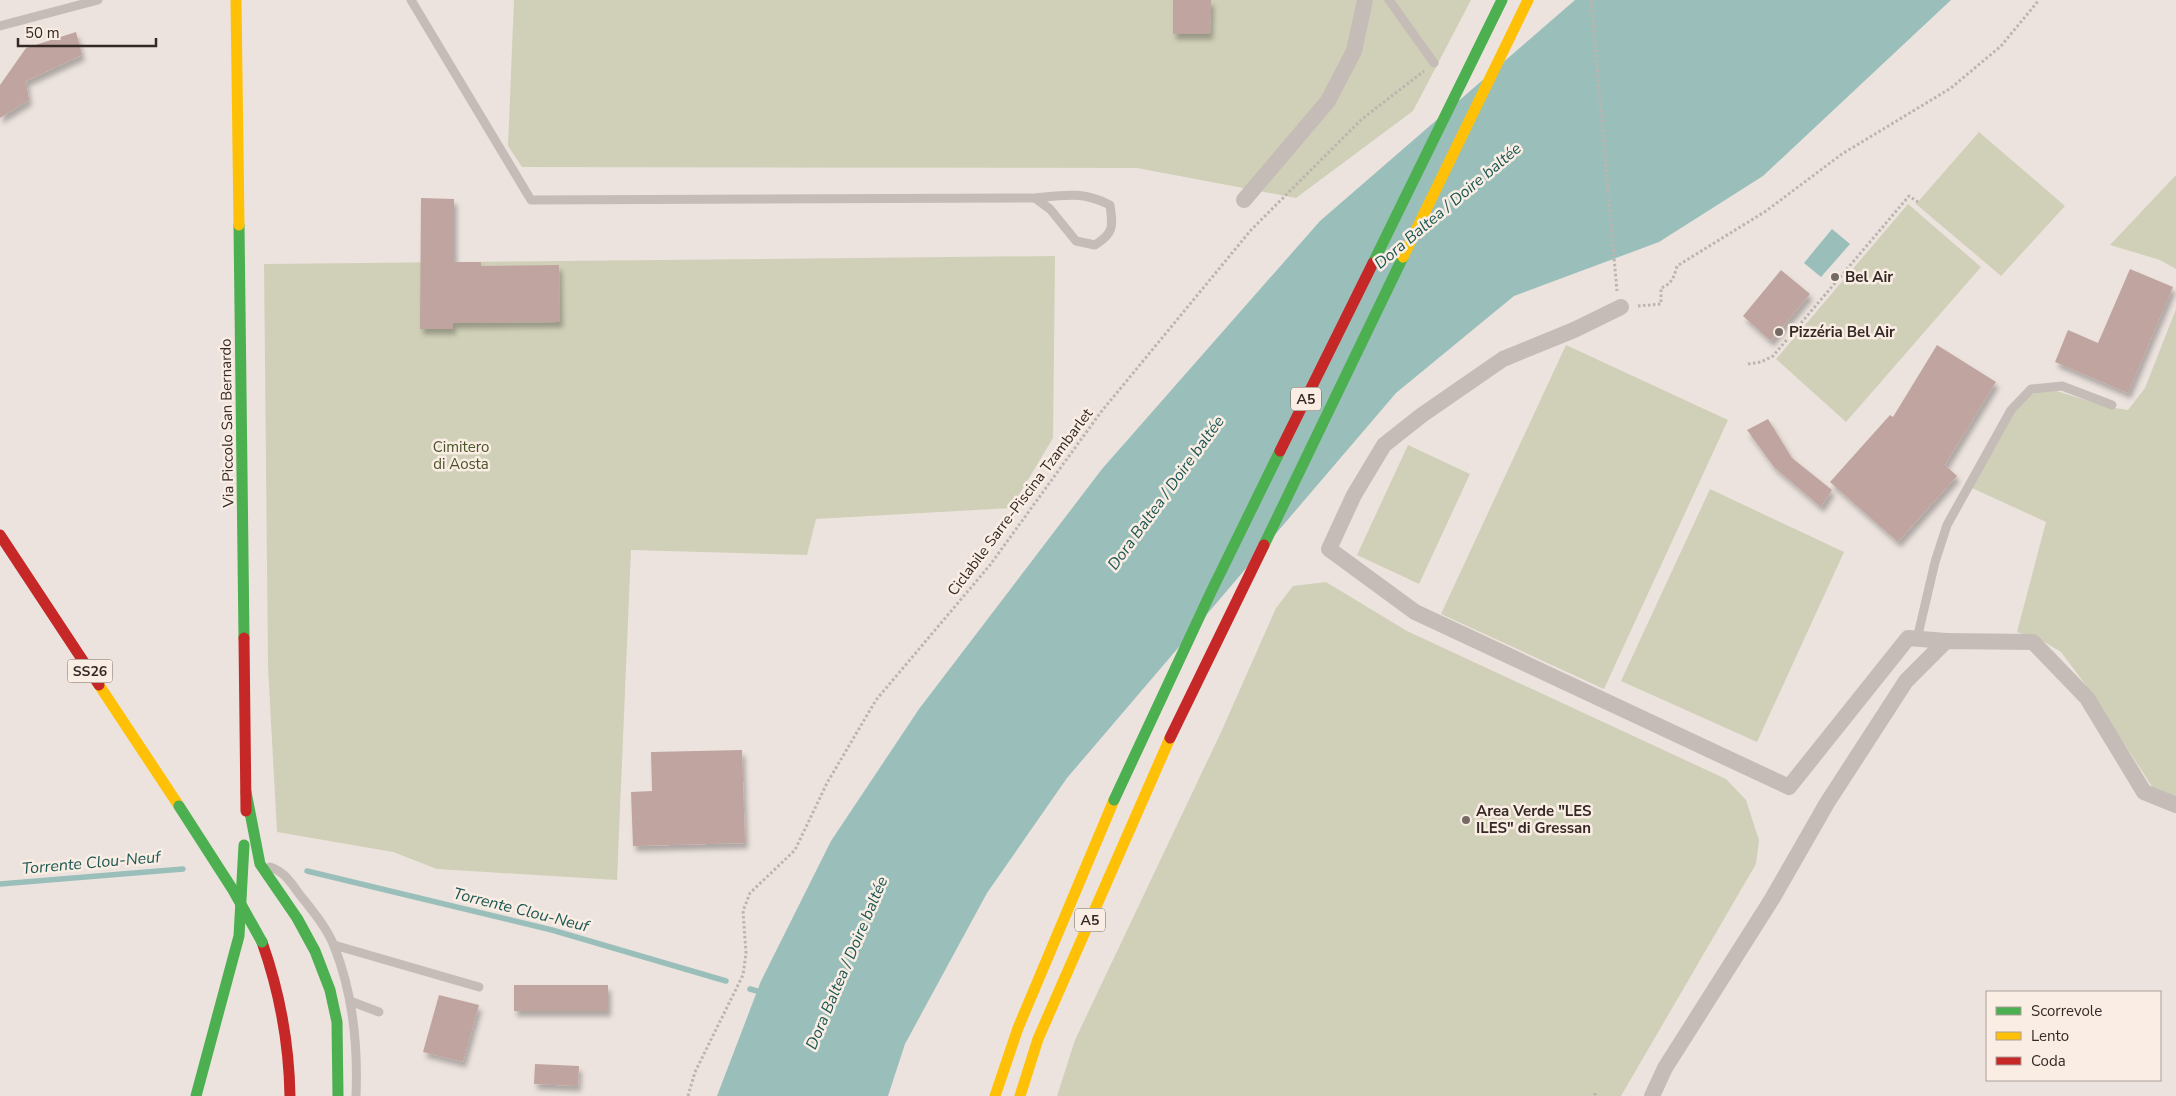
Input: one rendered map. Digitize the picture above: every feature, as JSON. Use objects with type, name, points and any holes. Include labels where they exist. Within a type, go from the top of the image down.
[{"type":"main road","name":"Via Piccolo San Bernardo","points":[[196,1096],[239,936],[244,860],[246,792],[236,0]]},
{"type":"main road","name":"A5","points":[[995,1096],[1018,1028],[1114,800],[1211,592],[1502,0]]},
{"type":"main road","name":"A5","points":[[1020,1096],[1038,1039],[1166,746],[1528,0]]},
{"type":"main road","name":"SS26","points":[[0,535],[224,873],[244,907],[262,942],[274,975],[282,1006],[290,1051],[290,1096]]},
{"type":"main road","points":[[246,792],[260,864],[297,918],[315,951],[330,990],[337,1022],[338,1096]]},
{"type":"main road","points":[[242,896],[258,885],[276,890]]},
{"type":"street","points":[[1244,200],[1328,101],[1354,51],[1364,0]]},
{"type":"street","points":[[1619,301],[1574,330],[1503,359],[1422,415],[1384,445],[1354,495],[1328,549],[1415,612],[1789,786],[1908,638],[1946,641],[2033,642],[2087,698],[2144,792],[2176,805]]},
{"type":"street","points":[[1652,1096],[1665,1068],[1772,899],[1848,770],[1906,681],[1946,641]]},
{"type":"lane","points":[[0,26],[98,0]]},
{"type":"lane","points":[[411,0],[531,200],[1035,198],[1069,194],[1094,197],[1110,206],[1113,225],[1108,237],[1095,245],[1076,241],[1050,209],[1035,198]]},
{"type":"lane","points":[[1389,0],[1434,63]]},
{"type":"lane","points":[[1917,639],[1935,562],[1947,525],[2011,410],[2030,389],[2062,386],[2112,405]]},
{"type":"lane","points":[[244,860],[281,871],[312,909],[334,944],[350,1001],[357,1066],[356,1096]]},
{"type":"lane","points":[[334,944],[479,987]]},
{"type":"lane","points":[[350,1001],[379,1012]]},
{"type":"path","points":[[1592,0],[1619,301],[1661,304],[1661,288],[1668,285],[1673,279],[1677,266],[1766,211],[1842,154],[1951,88],[2001,46],[2039,0]]},
{"type":"path","name":"Ciclabile Sarre-Piscina Tzambarlet","points":[[688,1096],[695,1072],[743,975],[746,953],[743,911],[750,893],[795,850],[827,783],[876,700],[990,565],[1101,412],[1251,230],[1362,119],[1434,63]]},
{"type":"path","points":[[1748,364],[1761,362],[1773,356],[1909,196],[1918,202]]},
{"type":"green space","points":[[514,0],[1471,0],[1413,111],[1296,198],[1137,168],[522,167],[508,146]]},
{"type":"green space","points":[[1979,132],[2065,206],[2001,276],[1916,204]]},
{"type":"green space","points":[[2176,175],[2176,269],[2160,260],[2110,245]]},
{"type":"green space","points":[[1908,204],[1981,267],[1846,422],[1776,359]]},
{"type":"green space","name":"Cimitero di Aosta","points":[[1055,256],[1053,438],[1011,508],[816,519],[807,555],[631,550],[617,880],[437,869],[393,852],[277,832],[268,667],[264,264]]},
{"type":"green space","points":[[2176,309],[2176,803],[2153,788],[2088,688],[2061,652],[2043,641],[2017,632],[2046,522],[1972,488],[2001,432],[2025,397],[2047,388],[2108,407],[2128,410],[2145,388]]},
{"type":"green space","points":[[1566,345],[1728,420],[1604,689],[1441,614]]},
{"type":"green space","points":[[1408,445],[1470,474],[1419,584],[1357,555]]},
{"type":"green space","points":[[1710,489],[1844,552],[1757,742],[1621,681]]},
{"type":"green space","name":"Area Verde \"LES ILES\" di Gressan","points":[[1326,582],[1407,631],[1726,779],[1746,800],[1759,840],[1756,864],[1621,1096],[1057,1096],[1075,1040],[1222,730],[1276,608],[1293,586]]},
{"type":"water","name":"Dora Baltea / Doire baltée","points":[[1575,0],[1951,0],[1763,176],[1659,242],[1514,296],[1396,393],[1067,778],[987,893],[905,1044],[888,1096],[717,1096],[761,981],[831,841],[919,709],[1102,469],[1320,221]]},
{"type":"water","points":[[1832,229],[1850,244],[1821,277],[1804,263]]},
{"type":"building","points":[[1173,0],[1211,0],[1210,34],[1173,34]]},
{"type":"building","points":[[76,32],[82,55],[26,81],[29,100],[0,118],[0,85],[26,48]]},
{"type":"building","points":[[421,198],[454,199],[454,262],[481,262],[481,266],[559,265],[560,322],[453,323],[453,329],[420,329]]},
{"type":"building","points":[[2130,269],[2173,287],[2128,393],[2055,362],[2068,330],[2098,343]]},
{"type":"building","points":[[1781,270],[1810,294],[1771,341],[1743,316]]},
{"type":"building","points":[[1937,345],[1996,382],[1945,465],[1957,476],[1898,542],[1830,482],[1890,415],[1893,417]]},
{"type":"building","points":[[1768,419],[1792,458],[1832,490],[1821,507],[1774,467],[1747,430]]},
{"type":"building","points":[[742,750],[745,843],[633,846],[631,792],[652,791],[651,752]]},
{"type":"building","points":[[514,985],[608,985],[608,1011],[514,1011]]},
{"type":"building","points":[[439,995],[479,1005],[463,1062],[423,1052]]},
{"type":"building","points":[[535,1064],[579,1066],[578,1086],[534,1084]]},
{"type":"waterway","name":"Torrente Clou-Neuf","points":[[0,884],[183,869]]},
{"type":"waterway","name":"Torrente Clou-Neuf","points":[[307,871],[552,930],[726,981]]},
{"type":"waterway","name":"Torrente Clou-Neuf","points":[[750,989],[757,991]]},
{"type":"traffic: fast","points":[[1373,263],[1502,0]]},
{"type":"traffic: fast","points":[[239,225],[244,638]]},
{"type":"traffic: fast","points":[[1264,545],[1403,257]]},
{"type":"traffic: fast","points":[[1114,800],[1211,592],[1280,451]]},
{"type":"traffic: fast","points":[[246,792],[260,864],[297,918],[315,951],[330,990],[337,1022],[338,1096]]},
{"type":"traffic: fast","points":[[179,806],[233,890],[262,942]]},
{"type":"traffic: fast","points":[[196,1096],[239,936],[244,845]]},
{"type":"traffic: slow","points":[[236,0],[239,225]]},
{"type":"traffic: slow","points":[[1403,257],[1528,0]]},
{"type":"traffic: slow","points":[[99,685],[179,806]]},
{"type":"traffic: slow","points":[[1020,1096],[1038,1039],[1170,738]]},
{"type":"traffic: slow","points":[[995,1096],[1018,1028],[1114,800]]},
{"type":"traffic: jam","points":[[1280,451],[1373,263]]},
{"type":"traffic: jam","points":[[0,535],[99,685]]},
{"type":"traffic: jam","points":[[1170,738],[1264,545]]},
{"type":"traffic: jam","points":[[244,638],[246,811]]},
{"type":"traffic: jam","points":[[262,942],[279,999],[288,1056],[290,1096]]},
{"type":"place","name":"Bel Air","points":[[1835,277]]},
{"type":"place","name":"Pizzéria Bel Air","points":[[1779,332]]},
{"type":"place","name":"Area Verde \"LES ILES\" di Gressan","points":[[1466,820]]}]
